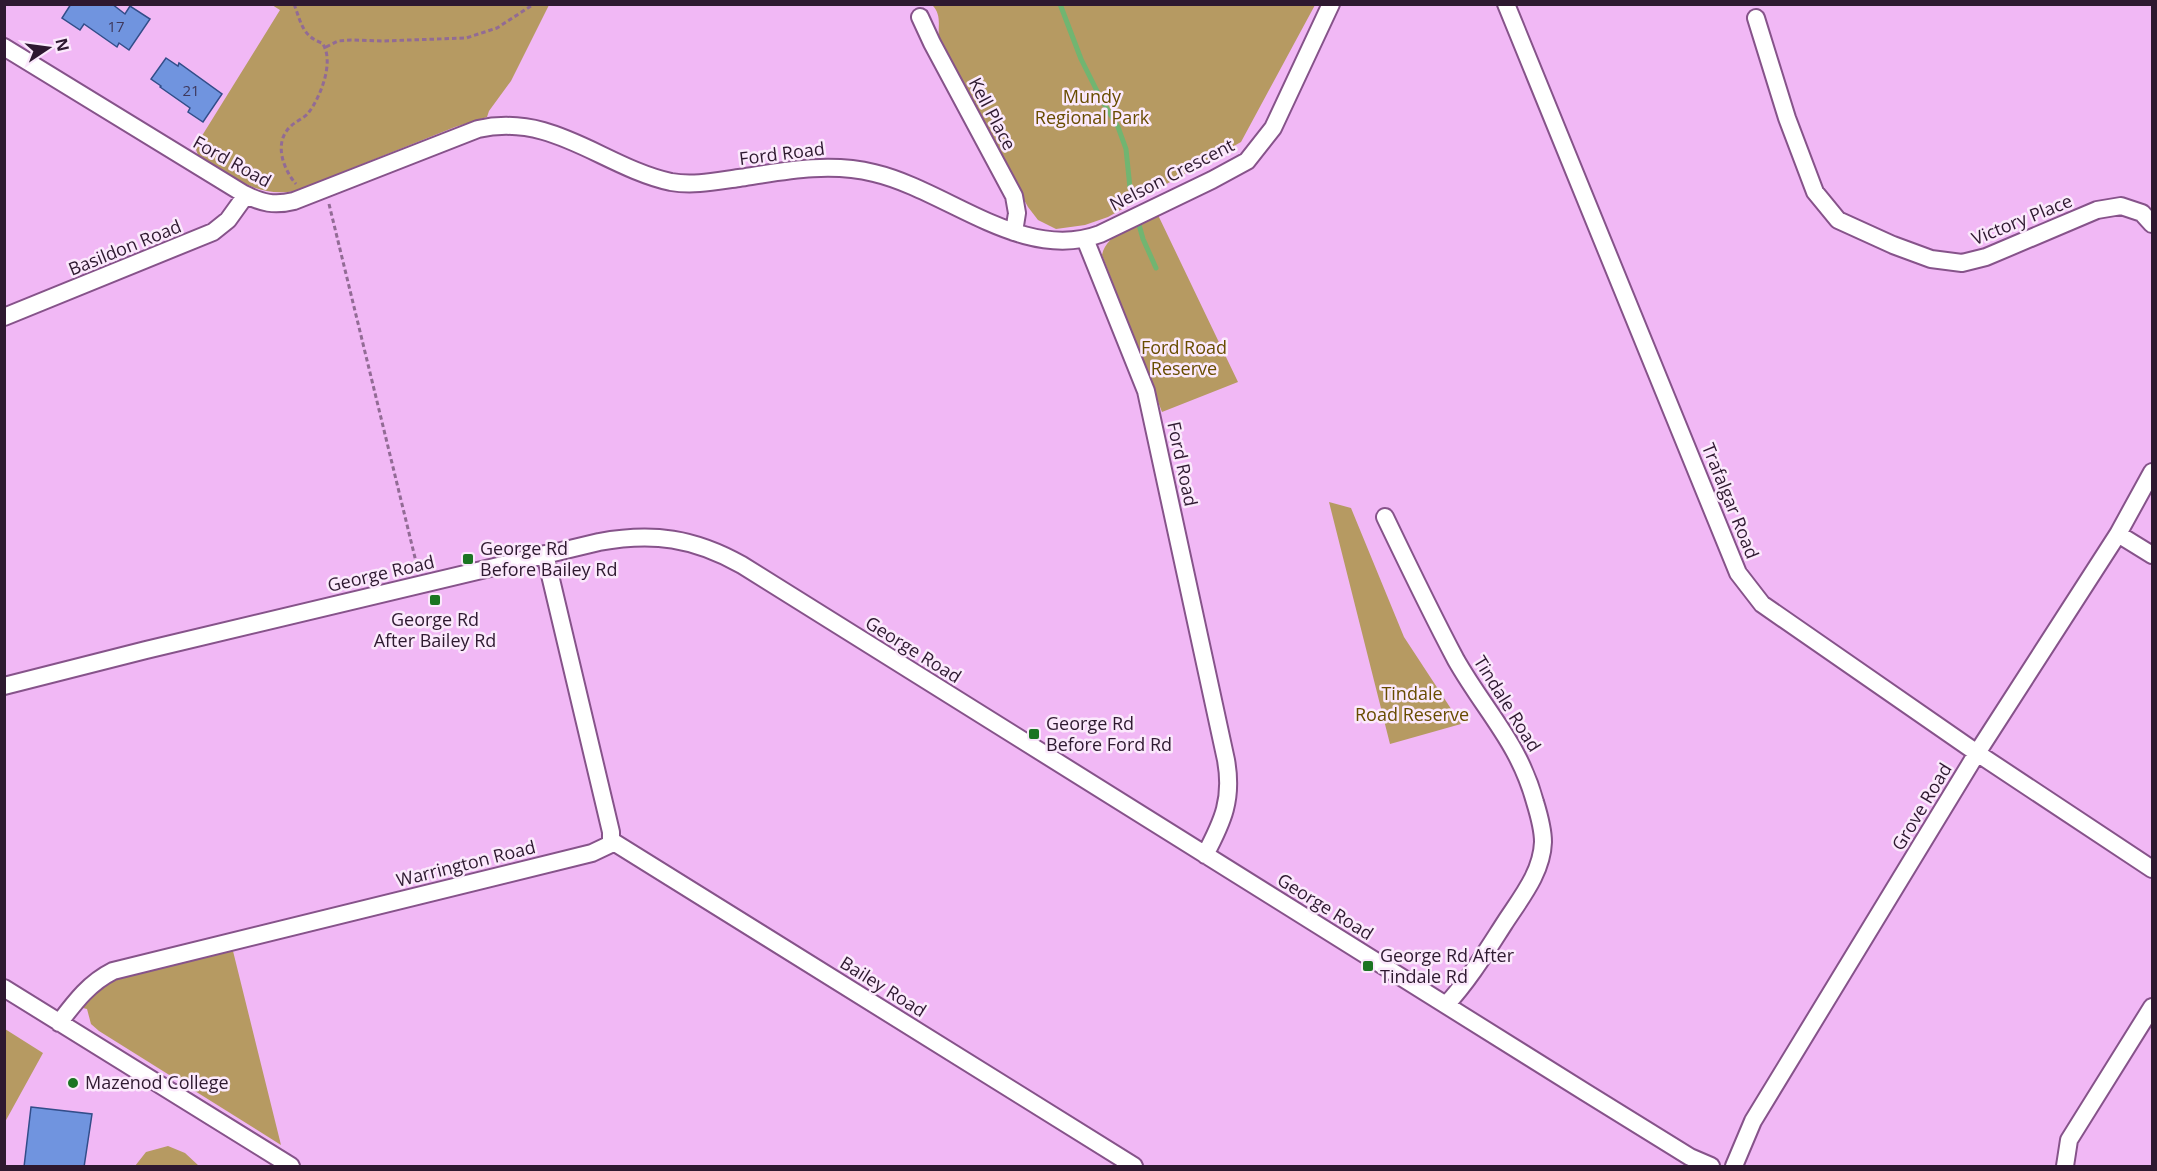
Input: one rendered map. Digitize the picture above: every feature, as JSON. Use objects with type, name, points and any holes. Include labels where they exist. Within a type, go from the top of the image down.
[{"type":"street","name":"Nelson Crescent","points":[[1085,239],[1100,234],[1247,161],[1273,128],[1331,4]]},
{"type":"street","name":"Trafalgar Road","points":[[1506,4],[1738,573],[1762,604],[1977,753],[2152,869]]},
{"type":"street","name":"Kell Place","points":[[920,17],[1014,196],[1017,213],[1014,232]]},
{"type":"street","name":"Victory Place","points":[[1756,18],[1787,118],[1815,192],[1838,220],[1931,259],[1962,263],[1986,257],[2097,210],[2121,206],[2142,213],[2152,224]]},
{"type":"street","name":"Ford Road","points":[[4,47],[246,195],[272,204],[286,203],[306,196],[478,129],[508,125],[531,127],[556,133],[627,166],[675,183],[713,182],[818,167],[844,167],[893,178],[1014,232],[1042,240],[1085,239],[1146,391],[1226,760],[1229,781],[1228,803],[1220,828],[1205,855]]},
{"type":"street","name":"Basildon Road","points":[[4,317],[213,232],[228,220],[246,195]]},
{"type":"street","name":"Grove Road","points":[[1734,1167],[1753,1121],[1977,753],[2118,534],[2152,472]]},
{"type":"street","name":"Tindale Road","points":[[1385,517],[1458,662],[1502,727],[1520,759],[1533,794],[1542,834],[1543,843],[1539,864],[1529,886],[1471,976],[1446,1005]]},
{"type":"street","points":[[2118,534],[2152,555]]},
{"type":"street","name":"George Road","points":[[4,686],[599,542],[640,536],[681,540],[714,551],[742,566],[1690,1157],[1711,1167]]},
{"type":"street","points":[[545,554],[612,841]]},
{"type":"street","name":"Warrington Road","points":[[60,1023],[83,992],[102,976],[113,971],[581,856],[608,846],[612,841]]},
{"type":"street","name":"Bailey Road","points":[[612,841],[1134,1167]]},
{"type":"street","points":[[4,988],[291,1167]]},
{"type":"street","points":[[2066,1167],[2069,1140],[2152,1007]]},
{"type":"path","points":[[294,4],[300,23],[312,39],[326,47],[329,58],[320,90],[309,114],[289,127],[282,139],[281,154],[285,170],[306,196]]},
{"type":"path","points":[[326,47],[338,41],[351,40],[466,38],[497,28],[534,4]]},
{"type":"path","points":[[327,198],[419,575]]},
{"type":"green space","points":[[272,5],[549,5],[511,81],[487,117],[455,127],[295,191],[281,192],[255,188],[244,183],[198,155],[195,147],[280,10]]},
{"type":"green space","name":"Mundy Regional Park","points":[[932,5],[1315,5],[1241,142],[1108,217],[1085,225],[1056,229],[1038,220],[1028,207],[939,43],[939,18]]},
{"type":"green space","name":"Ford Road Reserve","points":[[1158,215],[1238,382],[1162,412],[1102,255],[1110,240],[1117,235]]},
{"type":"green space","name":"Tindale Road Reserve","points":[[1329,502],[1351,508],[1404,637],[1461,724],[1390,744]]},
{"type":"green space","points":[[232,947],[281,1145],[99,1031],[91,1024],[87,1009],[83,1008],[86,1001],[100,986],[123,975]]},
{"type":"green space","points":[[5,1029],[43,1053],[5,1122]]},
{"type":"green space","points":[[168,1146],[185,1153],[199,1166],[135,1166],[146,1152]]},
{"type":"building","points":[[71,4],[112,4],[125,14],[130,6],[150,19],[129,50],[119,43],[117,47],[84,24],[80,30],[62,18]]},
{"type":"building","points":[[166,58],[178,66],[179,63],[222,94],[203,122],[188,112],[190,108],[151,79]]},
{"type":"building","points":[[31,1107],[92,1114],[84,1167],[24,1167]]},
{"type":"waterway","points":[[1060,4],[1081,59],[1118,127],[1126,149],[1130,188]]},
{"type":"waterway","points":[[1138,221],[1156,268]]},
{"type":"place","name":"George Rd Before Bailey Rd","points":[[468,559]]},
{"type":"place","name":"George Rd After Bailey Rd","points":[[435,600]]},
{"type":"place","name":"George Rd Before Ford Rd","points":[[1034,734]]},
{"type":"place","name":"George Rd After Tindale Rd","points":[[1368,966]]},
{"type":"place","name":"Mazenod College","points":[[73,1083]]}]
